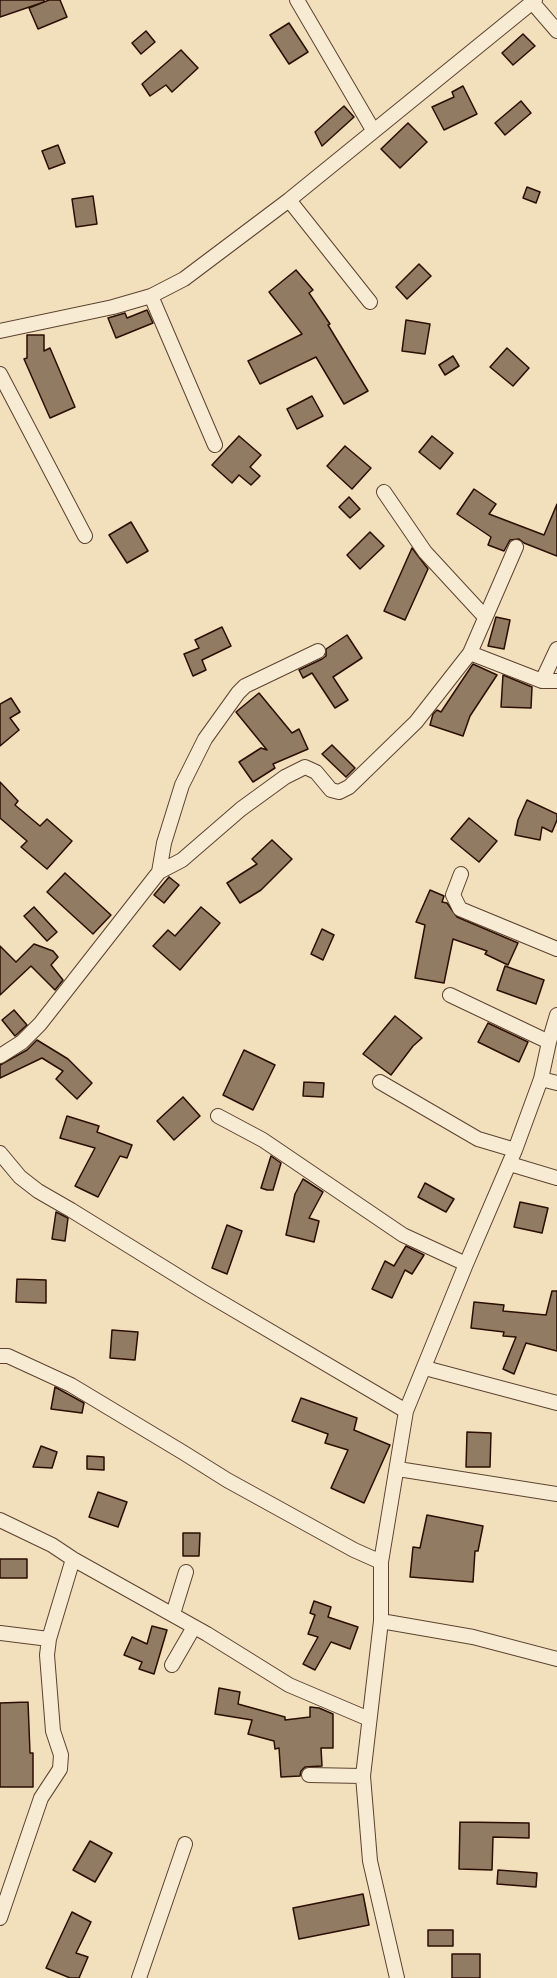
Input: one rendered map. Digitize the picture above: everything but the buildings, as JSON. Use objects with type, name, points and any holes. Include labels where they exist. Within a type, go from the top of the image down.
[{"type":"street","points":[[297,0],[373,130]]},
{"type":"street","points":[[0,331],[113,307],[151,296],[184,279],[289,200],[533,1],[557,31]]},
{"type":"street","points":[[289,200],[370,302]]},
{"type":"street","points":[[151,296],[215,445]]},
{"type":"street","points":[[0,374],[85,537]]},
{"type":"street","points":[[384,492],[424,552],[485,617]]},
{"type":"street","points":[[0,1056],[22,1042],[40,1024],[159,872],[182,860],[241,809],[285,777],[305,768],[316,772],[331,790],[339,792],[349,787],[416,722],[470,653],[516,547]]},
{"type":"street","points":[[542,681],[557,649]]},
{"type":"street","points":[[159,872],[164,843],[182,785],[205,740],[238,693],[245,686],[318,651]]},
{"type":"street","points":[[470,653],[542,681],[557,681]]},
{"type":"street","points":[[461,874],[453,895],[460,909],[557,949]]},
{"type":"street","points":[[450,995],[549,1042]]},
{"type":"street","points":[[397,1978],[370,1862],[363,1776],[381,1620],[381,1562],[406,1411],[510,1164],[542,1079],[557,1015]]},
{"type":"street","points":[[542,1079],[557,1083]]},
{"type":"street","points":[[380,1082],[478,1139],[515,1150]]},
{"type":"street","points":[[218,1116],[263,1140],[403,1235],[466,1264]]},
{"type":"street","points":[[0,1153],[20,1177],[38,1191],[406,1411]]},
{"type":"street","points":[[510,1164],[557,1178]]},
{"type":"street","points":[[0,1356],[8,1356],[71,1385],[227,1480],[354,1550],[381,1562]]},
{"type":"street","points":[[425,1368],[557,1404]]},
{"type":"street","points":[[398,1469],[557,1494]]},
{"type":"street","points":[[0,1520],[52,1545],[289,1684],[369,1719]]},
{"type":"street","points":[[0,1918],[41,1798],[60,1769],[61,1755],[52,1731],[47,1671],[49,1639],[73,1559]]},
{"type":"street","points":[[172,1614],[186,1572]]},
{"type":"street","points":[[381,1620],[473,1637],[557,1659]]},
{"type":"street","points":[[172,1665],[194,1627]]},
{"type":"street","points":[[0,1633],[49,1639]]},
{"type":"street","points":[[309,1775],[363,1776]]},
{"type":"street","points":[[139,1978],[185,1844]]}]
